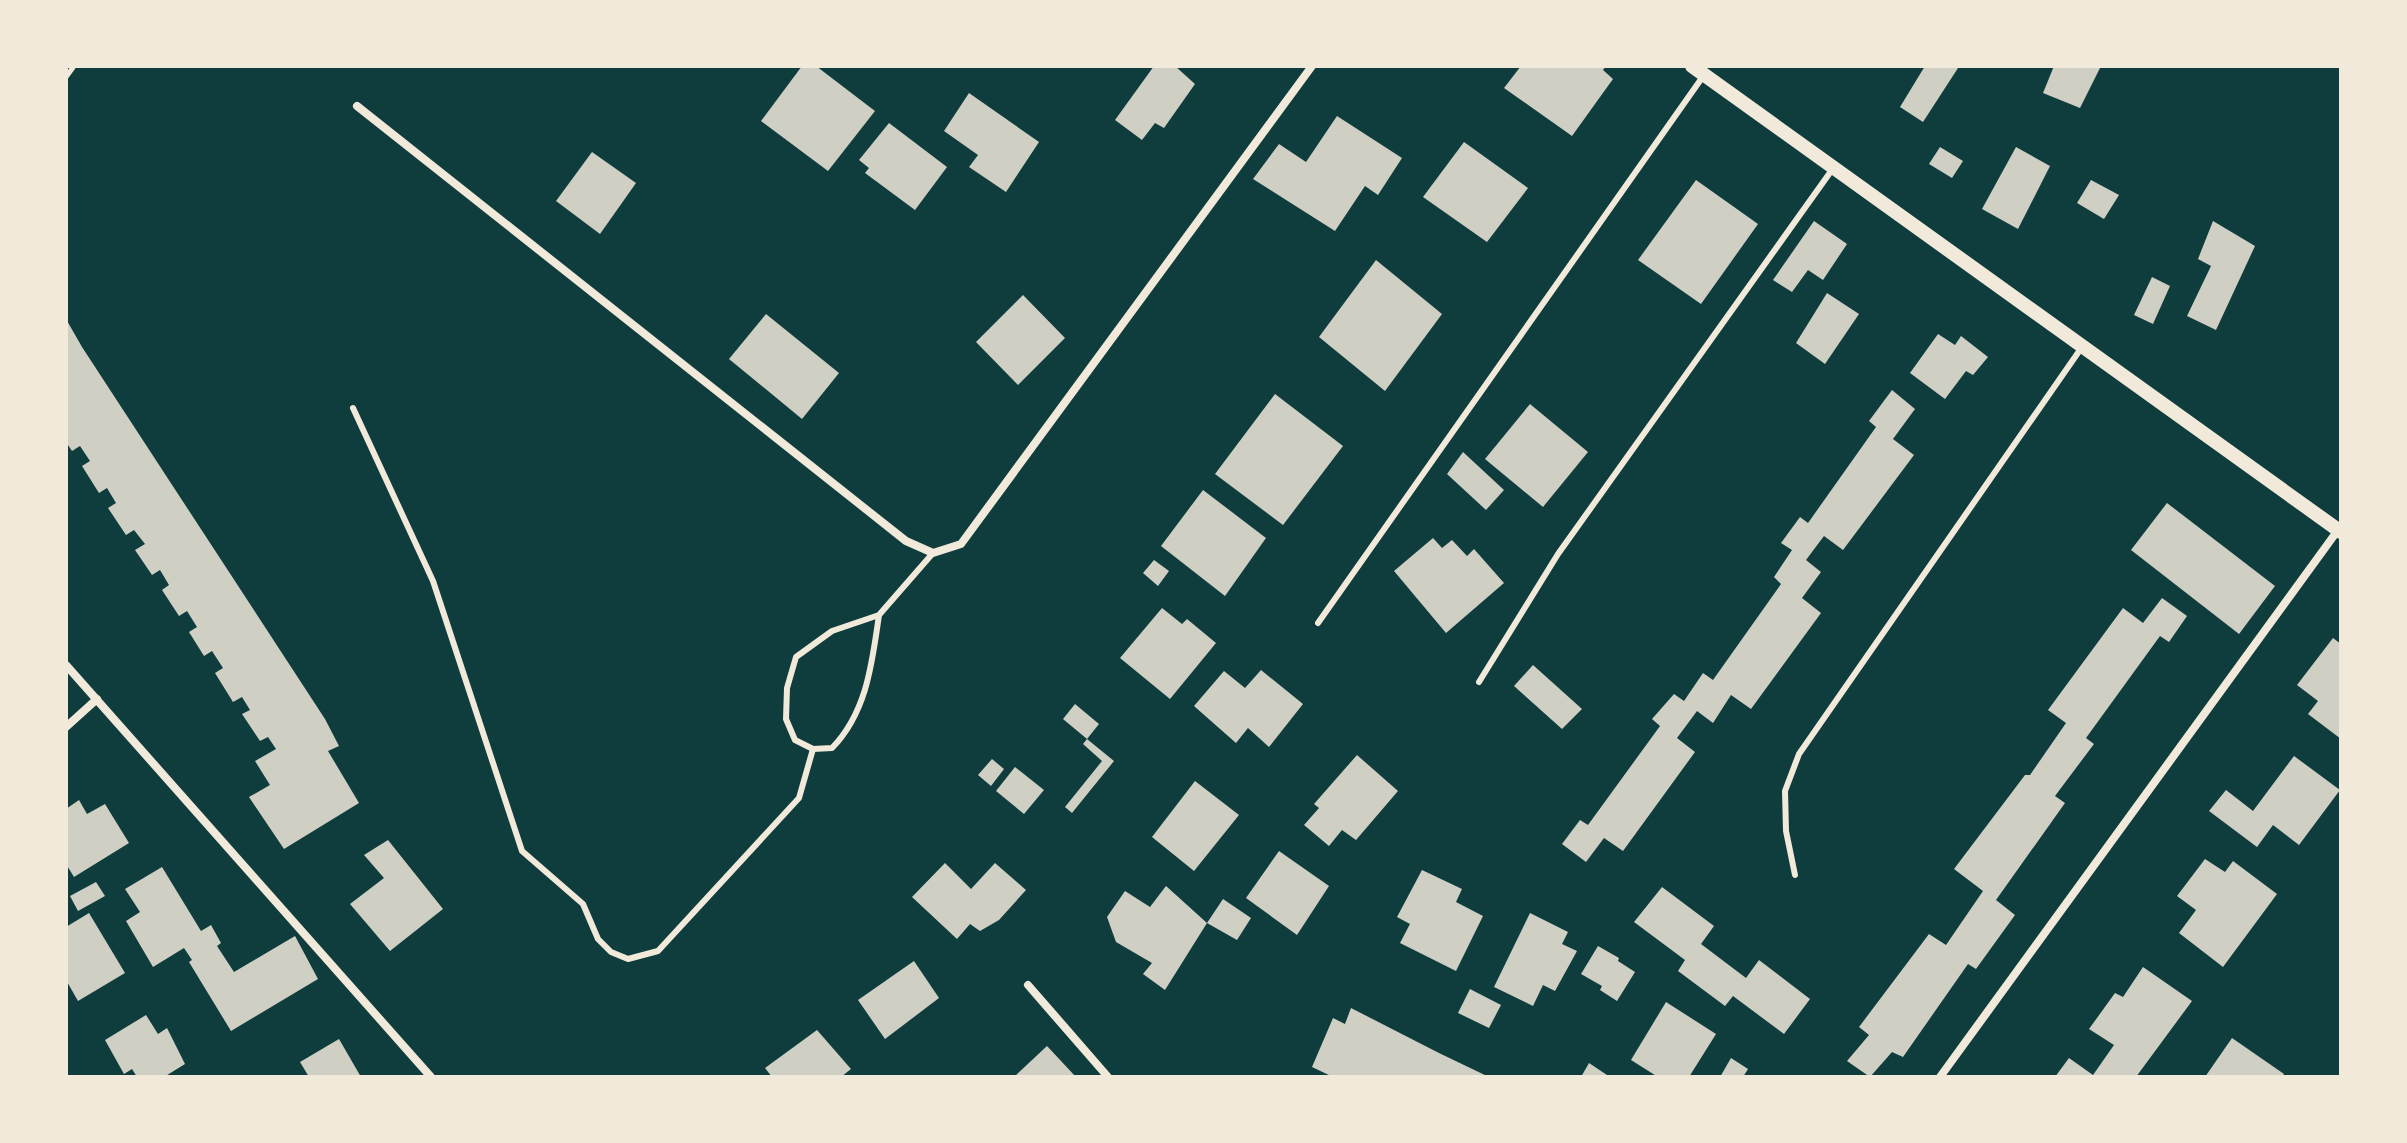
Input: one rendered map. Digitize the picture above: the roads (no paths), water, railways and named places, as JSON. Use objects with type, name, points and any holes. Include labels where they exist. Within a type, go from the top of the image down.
[{"type":"street","points":[[357,106],[906,541],[933,553],[961,544],[1312,66]]},
{"type":"street","points":[[1698,71],[2340,531],[1940,1077]]},
{"type":"street","points":[[66,665],[431,1077]]},
{"type":"street","points":[[66,727],[97,699]]},
{"type":"street","points":[[1028,985],[1108,1077]]},
{"type":"lane","points":[[1318,623],[1698,71]]},
{"type":"lane","points":[[1479,682],[1558,554],[1834,167]]},
{"type":"lane","points":[[1795,875],[1786,831],[1785,791],[1799,754],[2082,347]]},
{"type":"lane","points":[[353,408],[433,581],[522,851],[583,904],[598,939],[611,952],[628,959],[658,951],[799,798],[813,749]]},
{"type":"lane","points":[[879,615],[867,690],[844,736],[832,748],[813,749],[795,740],[786,719],[787,688],[796,657],[832,631],[879,615],[933,553]]}]
